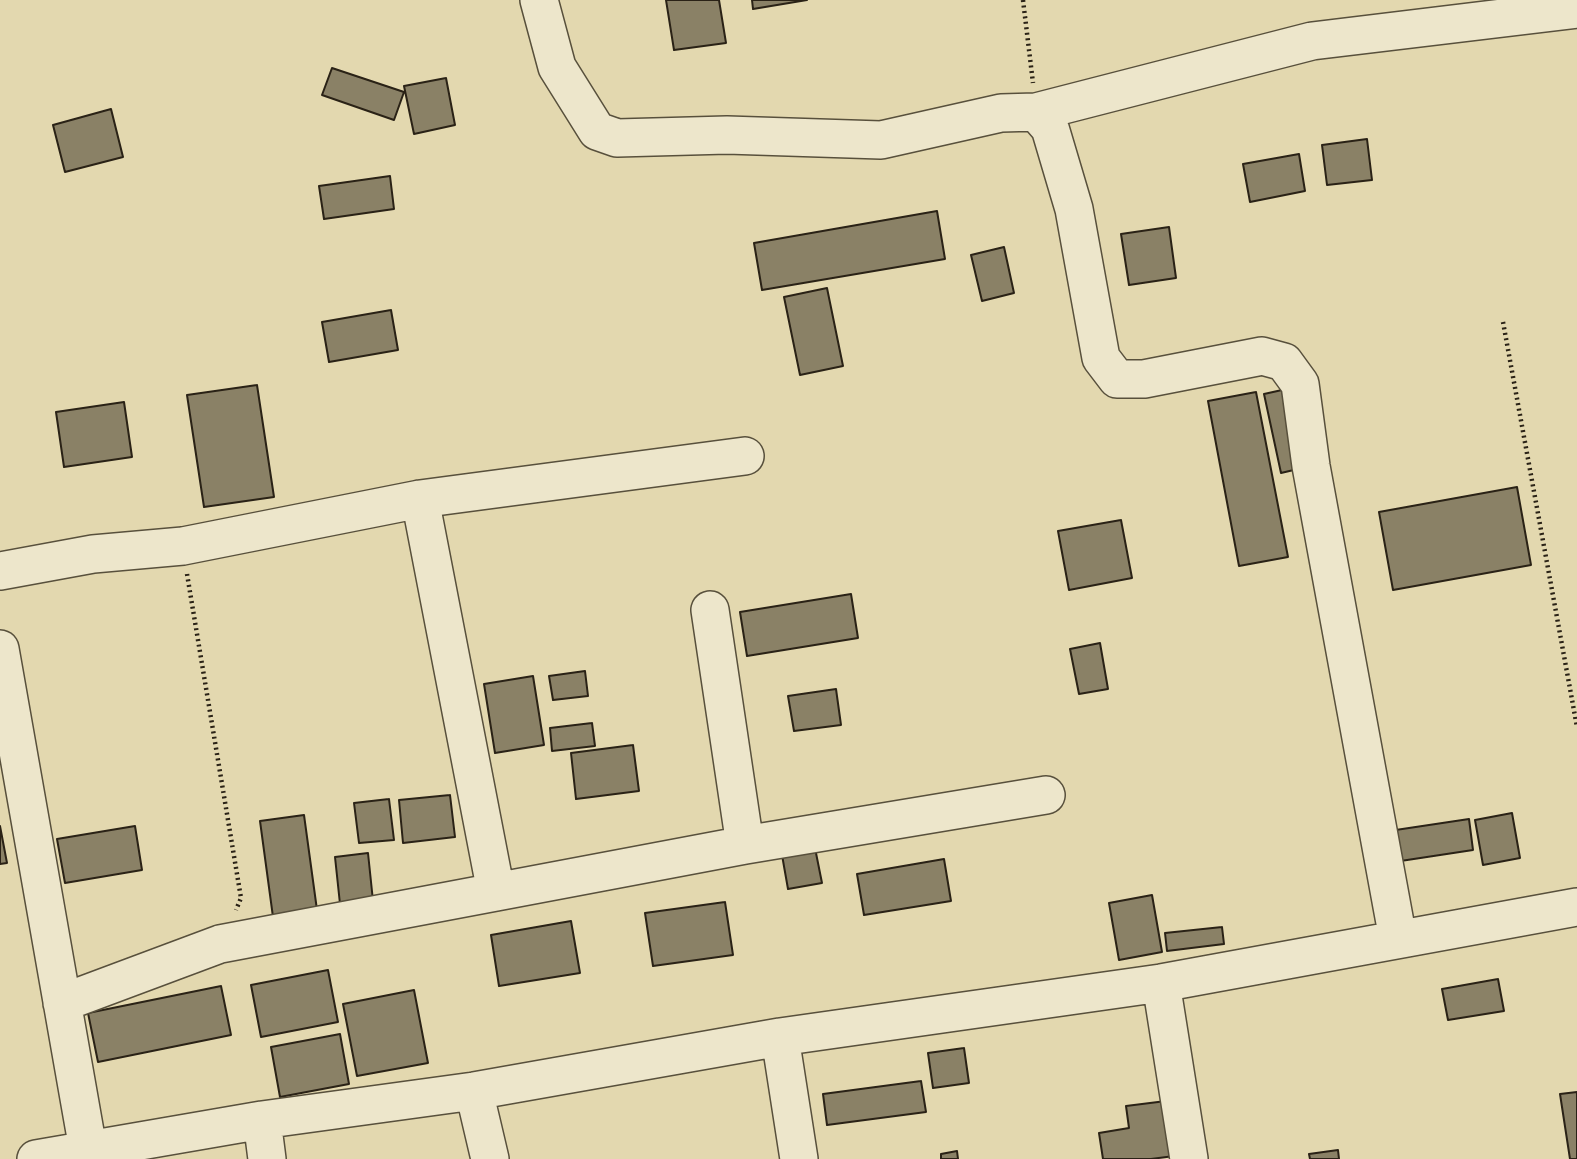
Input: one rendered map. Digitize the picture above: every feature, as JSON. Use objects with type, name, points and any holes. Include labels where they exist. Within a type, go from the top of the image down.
[{"type":"street","points":[[539,0],[557,67],[597,131],[617,138],[727,135],[881,140],[1001,113],[1036,112],[1312,41],[1577,9]]},
{"type":"street","points":[[1036,112],[1050,128],[1074,209],[1101,358],[1117,379],[1144,379],[1262,356],[1284,362],[1300,384],[1311,466],[1398,939]]},
{"type":"street","points":[[0,571],[93,554],[183,546],[420,499],[745,456]]},
{"type":"street","points":[[420,499],[496,892]]},
{"type":"street","points":[[710,610],[745,845]]},
{"type":"street","points":[[0,649],[87,1154]]},
{"type":"street","points":[[62,1003],[220,944],[745,845],[1046,795]]},
{"type":"street","points":[[36,1159],[87,1154],[262,1120],[474,1091],[780,1037],[1161,983],[1577,907]]},
{"type":"street","points":[[1161,983],[1189,1159]]},
{"type":"street","points":[[780,1037],[799,1159]]},
{"type":"street","points":[[474,1091],[490,1159]]},
{"type":"street","points":[[262,1120],[267,1159]]},
{"type":"path","points":[[1023,0],[1036,112]]},
{"type":"path","points":[[1503,322],[1577,727]]},
{"type":"path","points":[[183,546],[241,898],[220,944]]},
{"type":"building","points":[[666,0],[719,0],[726,43],[674,50]]},
{"type":"building","points":[[752,0],[807,0],[753,9]]},
{"type":"building","points":[[332,68],[404,92],[394,120],[322,95]]},
{"type":"building","points":[[446,78],[455,125],[414,134],[404,86]]},
{"type":"building","points":[[111,109],[123,157],[65,172],[53,125]]},
{"type":"building","points":[[1367,139],[1372,180],[1327,185],[1322,145]]},
{"type":"building","points":[[1299,154],[1305,191],[1250,202],[1243,164]]},
{"type":"building","points":[[390,176],[394,209],[324,219],[319,186]]},
{"type":"building","points":[[937,211],[945,259],[762,290],[754,243]]},
{"type":"building","points":[[1169,227],[1176,278],[1129,285],[1121,234]]},
{"type":"building","points":[[1004,247],[1014,293],[982,301],[971,255]]},
{"type":"building","points":[[827,288],[843,366],[800,375],[784,297]]},
{"type":"building","points":[[391,310],[398,350],[329,362],[322,322]]},
{"type":"building","points":[[257,385],[274,497],[204,507],[187,395]]},
{"type":"building","points":[[1282,390],[1298,469],[1281,473],[1264,394]]},
{"type":"building","points":[[1256,392],[1288,557],[1239,566],[1208,401]]},
{"type":"building","points":[[124,402],[132,457],[64,467],[56,412]]},
{"type":"building","points":[[1517,487],[1531,565],[1393,590],[1379,512]]},
{"type":"building","points":[[1121,520],[1132,578],[1069,590],[1058,531]]},
{"type":"building","points":[[851,594],[858,638],[747,656],[740,612]]},
{"type":"building","points":[[1100,643],[1108,689],[1079,694],[1070,649]]},
{"type":"building","points":[[585,671],[588,696],[553,700],[549,676]]},
{"type":"building","points":[[533,676],[544,745],[495,753],[484,684]]},
{"type":"building","points":[[836,689],[841,725],[794,731],[788,696]]},
{"type":"building","points":[[592,723],[595,746],[552,751],[550,728]]},
{"type":"building","points":[[633,745],[639,791],[576,799],[571,753]]},
{"type":"building","points":[[450,795],[455,837],[403,843],[399,800]]},
{"type":"building","points":[[389,799],[394,840],[359,843],[354,803]]},
{"type":"building","points":[[1512,813],[1520,858],[1483,865],[1475,820]]},
{"type":"building","points":[[304,815],[317,910],[273,917],[260,821]]},
{"type":"building","points":[[1469,819],[1473,850],[1394,862],[1389,831]]},
{"type":"building","points":[[0,826],[7,863],[0,864]]},
{"type":"building","points":[[135,826],[142,870],[65,883],[57,839]]},
{"type":"building","points":[[815,848],[822,883],[788,889],[782,855]]},
{"type":"building","points":[[368,853],[373,901],[340,904],[335,857]]},
{"type":"building","points":[[944,859],[951,901],[864,915],[857,874]]},
{"type":"building","points":[[1152,895],[1162,952],[1119,960],[1109,903]]},
{"type":"building","points":[[725,902],[733,955],[653,966],[645,913]]},
{"type":"building","points":[[571,921],[580,973],[499,986],[491,935]]},
{"type":"building","points":[[1222,927],[1224,944],[1167,951],[1165,933]]},
{"type":"building","points":[[328,970],[338,1022],[261,1037],[251,985]]},
{"type":"building","points":[[1498,979],[1504,1011],[1448,1020],[1442,989]]},
{"type":"building","points":[[221,986],[231,1035],[98,1062],[88,1013]]},
{"type":"building","points":[[414,990],[428,1063],[357,1076],[343,1004]]},
{"type":"building","points":[[340,1034],[349,1084],[280,1097],[271,1047]]},
{"type":"building","points":[[964,1048],[969,1083],[933,1088],[928,1053]]},
{"type":"building","points":[[921,1081],[926,1112],[827,1125],[823,1094]]},
{"type":"building","points":[[1577,1092],[1577,1159],[1570,1159],[1560,1094]]},
{"type":"building","points":[[1174,1100],[1182,1155],[1151,1159],[1103,1159],[1099,1133],[1129,1128],[1126,1106]]},
{"type":"building","points":[[1338,1150],[1339,1159],[1310,1159],[1309,1154]]},
{"type":"building","points":[[957,1151],[958,1159],[941,1159],[941,1154]]}]
